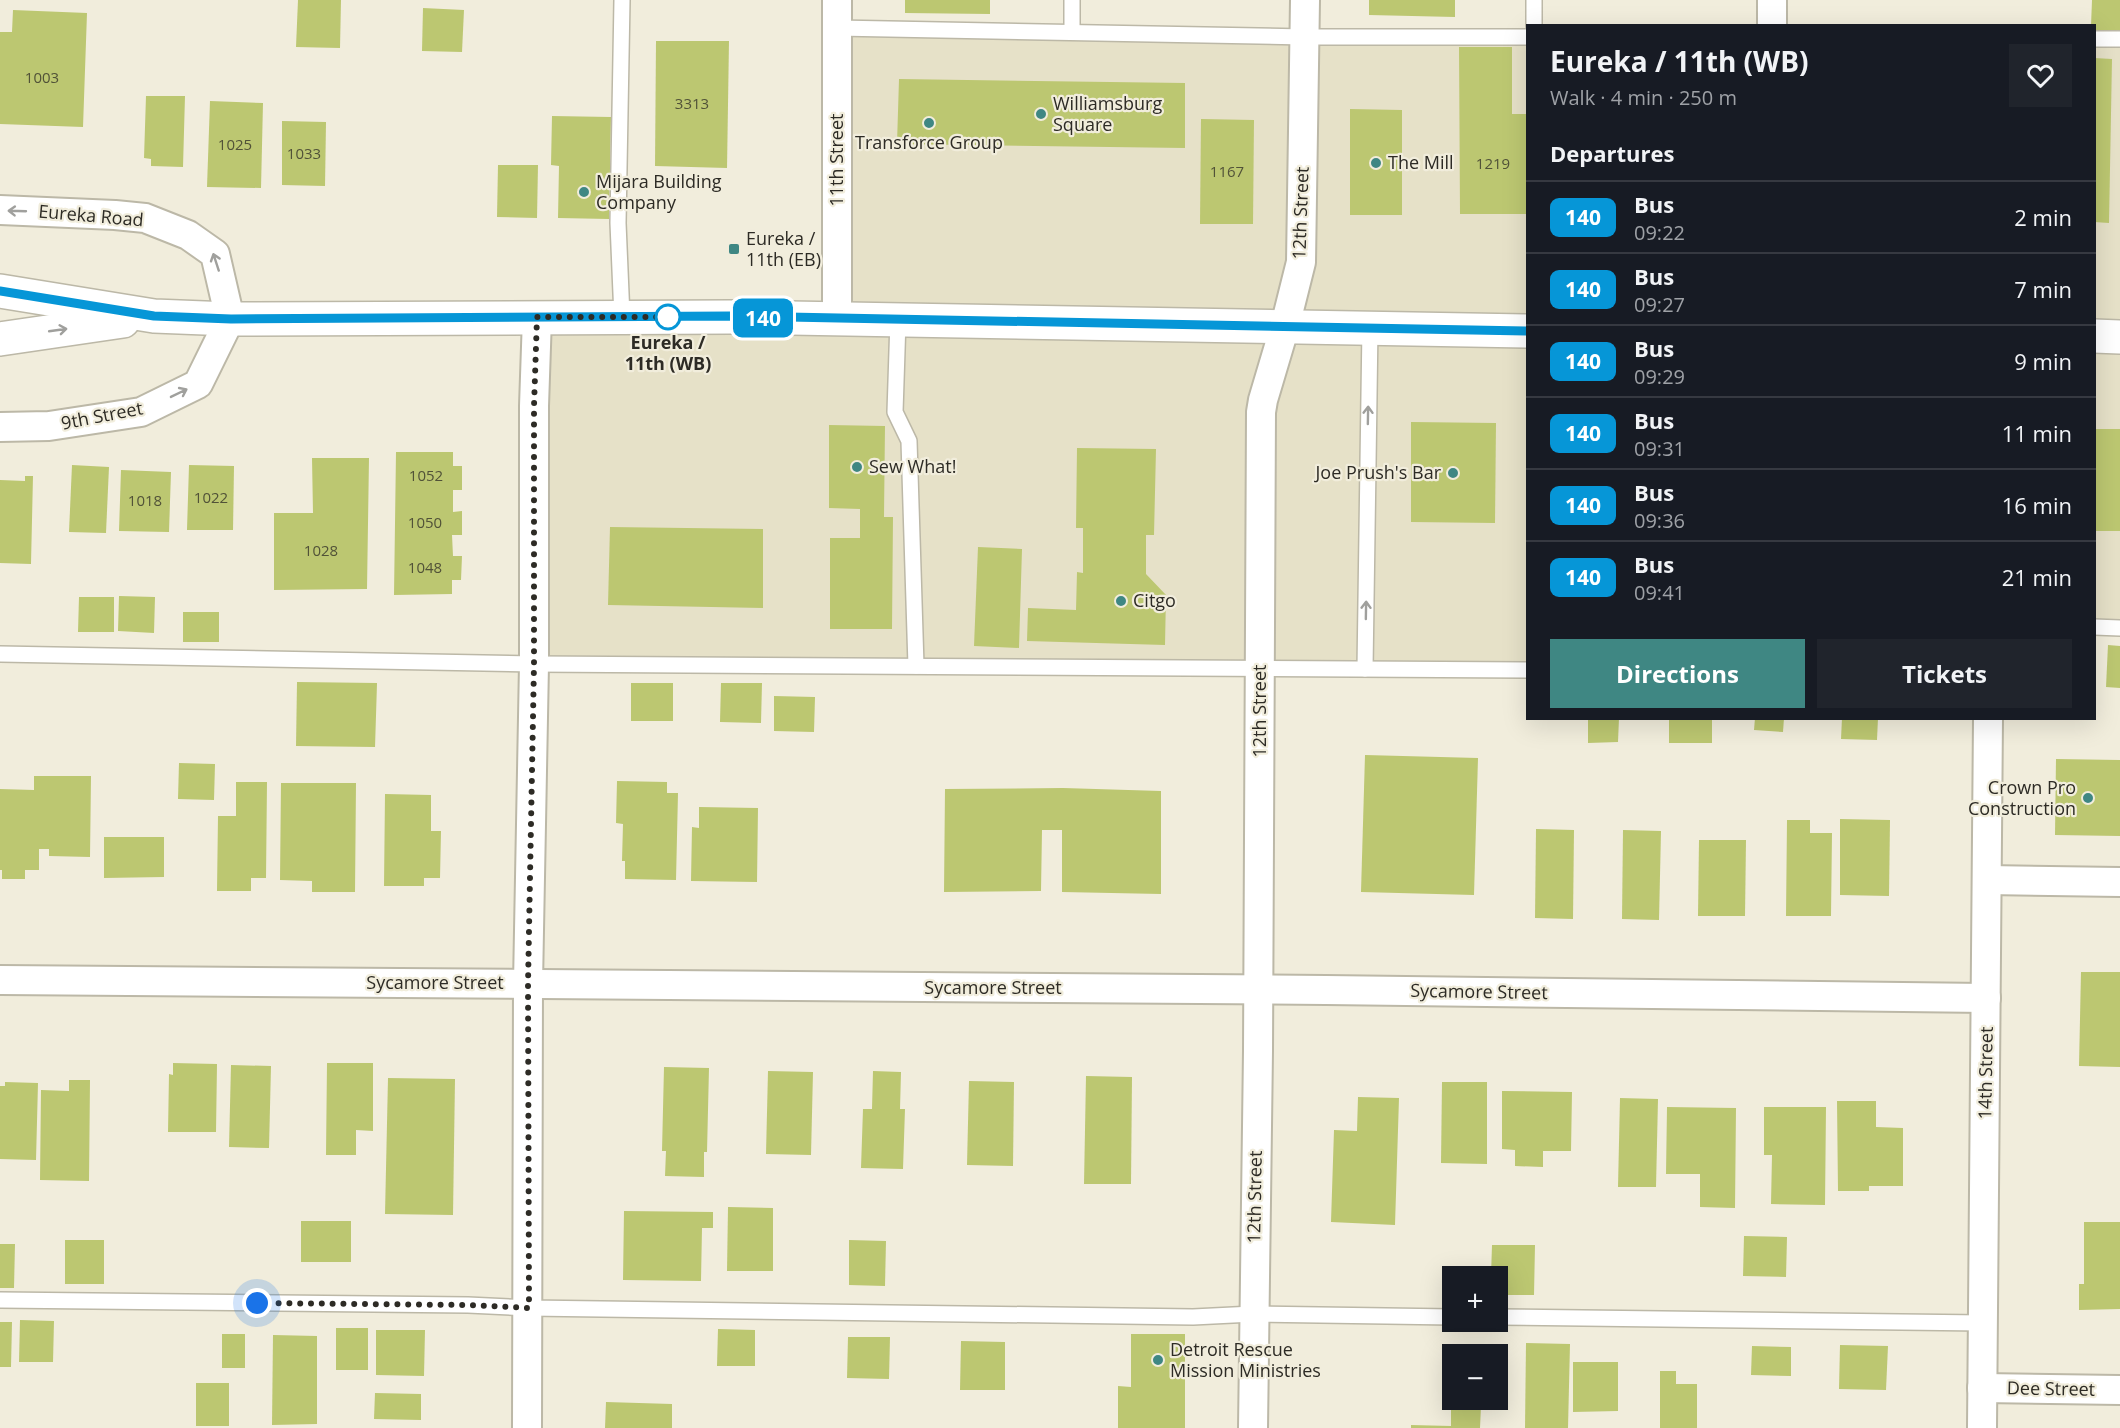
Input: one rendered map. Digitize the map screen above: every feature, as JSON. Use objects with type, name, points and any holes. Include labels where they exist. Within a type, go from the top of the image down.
[{"type":"main road","points":[[0,291],[154,316],[231,319],[731,316],[837,320],[1117,322],[1526,331]]},
{"type":"main road","points":[[0,339],[154,316]]},
{"type":"main road","points":[[2096,336],[2120,337]]},
{"type":"street","name":"11th Street","points":[[837,0],[837,320]]},
{"type":"street","name":"12th Street","points":[[1253,1428],[1261,668],[1261,412],[1286,326],[1301,262],[1305,0]]},
{"type":"street","points":[[1772,0],[1772,24]]},
{"type":"street","name":"Eureka Road","points":[[0,210],[145,218],[188,235],[215,254],[231,319]]},
{"type":"street","points":[[528,1428],[528,984],[537,317]]},
{"type":"street","name":"9th Street","points":[[0,427],[49,426],[141,412],[198,384],[231,319]]},
{"type":"street","name":"14th Street","points":[[1982,1428],[1988,720]]},
{"type":"street","points":[[1987,880],[2120,882]]},
{"type":"street","name":"Sycamore Street","points":[[0,980],[1986,998]]},
{"type":"street","name":"Dee Street","points":[[1983,1388],[2120,1390]]},
{"type":"lane","points":[[622,0],[618,223],[622,317]]},
{"type":"lane","points":[[1072,0],[1072,32]]},
{"type":"lane","points":[[1534,0],[1534,24]]},
{"type":"lane","points":[[837,28],[1305,37],[1526,37]]},
{"type":"lane","points":[[2096,39],[2120,39]]},
{"type":"lane","points":[[898,321],[895,412],[909,441],[916,666]]},
{"type":"lane","points":[[1365,669],[1370,327]]},
{"type":"lane","points":[[2096,627],[2120,628]]},
{"type":"lane","points":[[0,654],[534,664],[1526,670]]},
{"type":"lane","points":[[0,1300],[1193,1317],[1253,1314],[1442,1317]]},
{"type":"lane","points":[[1508,1317],[1983,1323]]},
{"type":"shaded area","points":[[837,28],[1526,37],[1526,670],[534,664],[537,317],[836,319]]},
{"type":"shaded area","points":[[2096,39],[2120,39],[2120,628],[2096,627]]},
{"type":"building","points":[[298,0],[341,0],[340,48],[296,47]]},
{"type":"building","points":[[905,0],[990,0],[990,14],[905,13]]},
{"type":"building","points":[[1369,0],[1455,0],[1455,17],[1369,15]]},
{"type":"building","points":[[2092,0],[2120,0],[2120,31],[2096,30],[2096,24],[2091,24]]},
{"type":"building","points":[[423,8],[464,10],[462,52],[422,51]]},
{"type":"building","points":[[13,10],[87,13],[83,127],[0,124],[0,32],[12,32]]},
{"type":"building","points":[[656,41],[729,41],[727,168],[655,166]]},
{"type":"building","points":[[1459,47],[1512,47],[1512,114],[1526,114],[1526,214],[1460,214]]},
{"type":"building","points":[[2096,58],[2112,59],[2109,223],[2096,222]]},
{"type":"building","name":"Williamsburg Square","points":[[899,79],[1185,83],[1185,148],[897,144]]},
{"type":"building","points":[[146,96],[185,96],[183,167],[151,166],[151,159],[144,158]]},
{"type":"building","points":[[210,101],[263,103],[261,188],[207,187]]},
{"type":"building","name":"The Mill","points":[[1350,109],[1402,110],[1402,215],[1350,215]]},
{"type":"building","name":"Mijara Building Company","points":[[552,116],[611,117],[609,219],[558,218],[559,166],[551,165]]},
{"type":"building","points":[[1201,119],[1254,120],[1253,224],[1200,224]]},
{"type":"building","points":[[282,121],[326,122],[325,186],[282,185]]},
{"type":"building","points":[[498,165],[538,165],[537,218],[497,217]]},
{"type":"building","name":"Joe Prush's Bar","points":[[1411,422],[1496,423],[1495,523],[1411,522]]},
{"type":"building","points":[[829,425],[885,426],[884,517],[893,517],[892,629],[830,629],[830,538],[860,538],[860,509],[829,508]]},
{"type":"building","points":[[2096,429],[2120,429],[2120,531],[2096,531]]},
{"type":"building","points":[[1077,448],[1156,449],[1154,535],[1146,535],[1146,574],[1166,595],[1165,645],[1027,641],[1028,608],[1076,610],[1077,572],[1083,573],[1083,528],[1076,528]]},
{"type":"building","points":[[396,452],[453,452],[453,466],[462,466],[462,490],[453,490],[453,512],[462,511],[462,535],[452,535],[453,556],[462,556],[461,580],[452,580],[452,594],[394,595]]},
{"type":"building","points":[[312,458],[369,458],[367,589],[274,590],[274,513],[313,513]]},
{"type":"building","points":[[72,465],[109,467],[106,533],[69,532]]},
{"type":"building","points":[[189,465],[234,466],[233,530],[187,530]]},
{"type":"building","points":[[121,470],[171,472],[169,532],[119,531]]},
{"type":"building","points":[[25,476],[33,476],[31,564],[0,563],[0,480],[25,481]]},
{"type":"building","points":[[610,527],[763,529],[763,608],[608,605]]},
{"type":"building","points":[[978,547],[1022,549],[1019,648],[974,646]]},
{"type":"building","points":[[119,596],[155,597],[154,633],[118,631]]},
{"type":"building","points":[[79,597],[114,597],[114,632],[78,632]]},
{"type":"building","points":[[183,612],[219,612],[219,642],[183,642]]},
{"type":"building","points":[[2108,645],[2120,646],[2120,688],[2106,687]]},
{"type":"building","points":[[297,682],[377,683],[375,747],[296,746]]},
{"type":"building","points":[[631,683],[673,683],[673,721],[631,721]]},
{"type":"building","points":[[721,683],[762,683],[761,723],[720,722]]},
{"type":"building","points":[[774,696],[815,697],[814,732],[774,731]]},
{"type":"building","points":[[1588,720],[1619,720],[1618,742],[1588,743]]},
{"type":"building","points":[[1669,720],[1712,720],[1712,743],[1669,743]]},
{"type":"building","points":[[1755,720],[1784,720],[1783,732],[1754,730]]},
{"type":"building","points":[[1842,720],[1878,720],[1877,740],[1841,739]]},
{"type":"building","points":[[1365,755],[1478,758],[1474,895],[1361,892]]},
{"type":"building","name":"Crown Pro Construction","points":[[2056,759],[2120,760],[2120,836],[2055,835]]},
{"type":"building","points":[[179,763],[215,764],[214,800],[178,799]]},
{"type":"building","points":[[34,776],[91,776],[90,857],[49,856],[49,849],[39,849],[39,870],[25,870],[25,879],[2,879],[0,789],[34,790]]},
{"type":"building","points":[[617,781],[667,782],[667,793],[678,793],[676,880],[625,879],[625,861],[622,861],[623,824],[616,823]]},
{"type":"building","points":[[236,782],[267,782],[266,878],[251,878],[251,891],[217,891],[218,816],[236,816]]},
{"type":"building","points":[[281,783],[356,783],[355,892],[312,892],[312,881],[280,880]]},
{"type":"building","points":[[1063,788],[1161,791],[1161,894],[1062,892],[1062,830],[1042,830],[1041,891],[944,892],[945,789]]},
{"type":"building","points":[[385,794],[431,795],[431,831],[441,831],[440,878],[424,878],[424,886],[384,886]]},
{"type":"building","points":[[699,807],[758,808],[757,882],[691,881],[692,827],[699,828]]},
{"type":"building","points":[[1840,819],[1890,820],[1889,896],[1840,895]]},
{"type":"building","points":[[1787,820],[1810,820],[1810,833],[1832,833],[1831,916],[1786,916]]},
{"type":"building","points":[[1536,829],[1574,830],[1573,919],[1535,918]]},
{"type":"building","points":[[1623,830],[1661,831],[1659,920],[1622,919]]},
{"type":"building","points":[[104,837],[164,837],[164,877],[104,878]]},
{"type":"building","points":[[1699,840],[1746,840],[1745,916],[1698,916]]},
{"type":"building","points":[[2081,972],[2120,972],[2120,1067],[2079,1066]]},
{"type":"building","points":[[173,1063],[217,1064],[216,1132],[168,1132],[169,1074],[173,1075]]},
{"type":"building","points":[[327,1063],[373,1063],[373,1131],[356,1130],[356,1155],[326,1155]]},
{"type":"building","points":[[231,1065],[271,1066],[269,1148],[229,1147]]},
{"type":"building","points":[[664,1067],[709,1068],[707,1152],[704,1152],[704,1177],[665,1176],[666,1151],[662,1151]]},
{"type":"building","points":[[768,1071],[813,1072],[811,1155],[766,1154]]},
{"type":"building","points":[[873,1071],[901,1072],[900,1109],[905,1109],[903,1169],[861,1168],[863,1109],[872,1109]]},
{"type":"building","points":[[1086,1076],[1132,1077],[1131,1184],[1084,1184]]},
{"type":"building","points":[[388,1078],[455,1079],[453,1215],[385,1214]]},
{"type":"building","points":[[69,1080],[90,1080],[89,1181],[40,1180],[41,1090],[69,1091]]},
{"type":"building","points":[[969,1081],[1014,1082],[1013,1166],[967,1165]]},
{"type":"building","points":[[5,1082],[38,1083],[36,1160],[0,1159],[0,1086],[5,1086]]},
{"type":"building","points":[[1442,1082],[1487,1082],[1487,1164],[1441,1163]]},
{"type":"building","points":[[1502,1091],[1572,1092],[1571,1151],[1543,1151],[1543,1167],[1515,1166],[1515,1150],[1502,1149]]},
{"type":"building","points":[[1358,1097],[1399,1098],[1395,1225],[1331,1222],[1334,1130],[1357,1131]]},
{"type":"building","points":[[1620,1098],[1658,1099],[1656,1187],[1618,1187]]},
{"type":"building","points":[[1837,1101],[1876,1101],[1876,1127],[1903,1128],[1903,1186],[1869,1186],[1869,1191],[1838,1191]]},
{"type":"building","points":[[1667,1107],[1736,1108],[1735,1208],[1700,1207],[1700,1174],[1666,1174]]},
{"type":"building","points":[[1764,1107],[1826,1107],[1825,1205],[1771,1204],[1772,1155],[1764,1155]]},
{"type":"building","points":[[728,1207],[773,1208],[773,1271],[727,1271]]},
{"type":"building","points":[[624,1211],[713,1212],[713,1228],[702,1228],[701,1281],[623,1280]]},
{"type":"building","points":[[301,1221],[351,1221],[351,1262],[301,1262]]},
{"type":"building","points":[[2084,1222],[2120,1222],[2120,1309],[2079,1310],[2079,1284],[2084,1284]]},
{"type":"building","points":[[1744,1236],[1787,1237],[1786,1277],[1743,1276]]},
{"type":"building","points":[[65,1240],[104,1240],[104,1284],[65,1284]]},
{"type":"building","points":[[849,1240],[886,1241],[885,1286],[849,1285]]},
{"type":"building","points":[[0,1244],[15,1244],[14,1288],[0,1288]]},
{"type":"building","points":[[1492,1245],[1535,1245],[1534,1295],[1508,1295],[1508,1266],[1491,1266]]},
{"type":"building","points":[[20,1320],[54,1321],[53,1362],[19,1362]]},
{"type":"building","points":[[0,1322],[12,1322],[11,1367],[0,1367]]},
{"type":"building","points":[[336,1328],[368,1328],[368,1370],[336,1370]]},
{"type":"building","points":[[718,1329],[755,1330],[755,1366],[717,1366]]},
{"type":"building","points":[[376,1330],[425,1330],[424,1376],[376,1375]]},
{"type":"building","points":[[222,1334],[245,1334],[245,1368],[222,1368]]},
{"type":"building","name":"Detroit Rescue Mission Ministries","points":[[1131,1334],[1185,1334],[1185,1428],[1118,1428],[1118,1386],[1131,1387]]},
{"type":"building","points":[[273,1335],[317,1336],[317,1424],[272,1425]]},
{"type":"building","points":[[848,1337],[890,1337],[889,1379],[847,1378]]},
{"type":"building","points":[[961,1341],[1005,1342],[1005,1390],[960,1390]]},
{"type":"building","points":[[1526,1343],[1570,1344],[1568,1428],[1525,1428]]},
{"type":"building","points":[[1840,1345],[1888,1346],[1886,1390],[1839,1389]]},
{"type":"building","points":[[1752,1346],[1791,1347],[1791,1376],[1751,1375]]},
{"type":"building","points":[[1573,1362],[1618,1362],[1618,1411],[1573,1412]]},
{"type":"building","points":[[1660,1371],[1676,1371],[1676,1384],[1697,1384],[1697,1428],[1660,1428]]},
{"type":"building","points":[[196,1383],[229,1383],[229,1426],[196,1426]]},
{"type":"building","points":[[375,1393],[421,1394],[421,1420],[374,1419]]},
{"type":"building","points":[[606,1402],[672,1404],[672,1428],[605,1428]]},
{"type":"building","points":[[1451,1410],[1481,1410],[1480,1428],[1411,1428],[1411,1425],[1451,1426]]},
{"type":"bus line","name":"140","points":[[0,291],[154,316],[231,319],[731,316],[898,321],[1117,322],[1526,331]]},
{"type":"place","name":"Williamsburg Square","points":[[1041,114]]},
{"type":"place","name":"Transforce Group","points":[[929,123]]},
{"type":"place","name":"The Mill","points":[[1376,163]]},
{"type":"place","name":"Mijara Building Company","points":[[584,192]]},
{"type":"place","name":"Eureka / 11th (EB)","points":[[734,249]]},
{"type":"place","name":"Eureka / 11th (WB)","points":[[668,317]]},
{"type":"place","name":"Sew What!","points":[[857,467]]},
{"type":"place","name":"Joe Prush's Bar","points":[[1453,473]]},
{"type":"place","name":"Citgo","points":[[1121,601]]},
{"type":"place","name":"Crown Pro Construction","points":[[2088,798]]},
{"type":"place","name":"Detroit Rescue Mission Ministries","points":[[1158,1360]]},
{"type":"route","points":[[257,1303],[468,1305],[529,1308],[528,984],[537,317],[668,317]]}]
